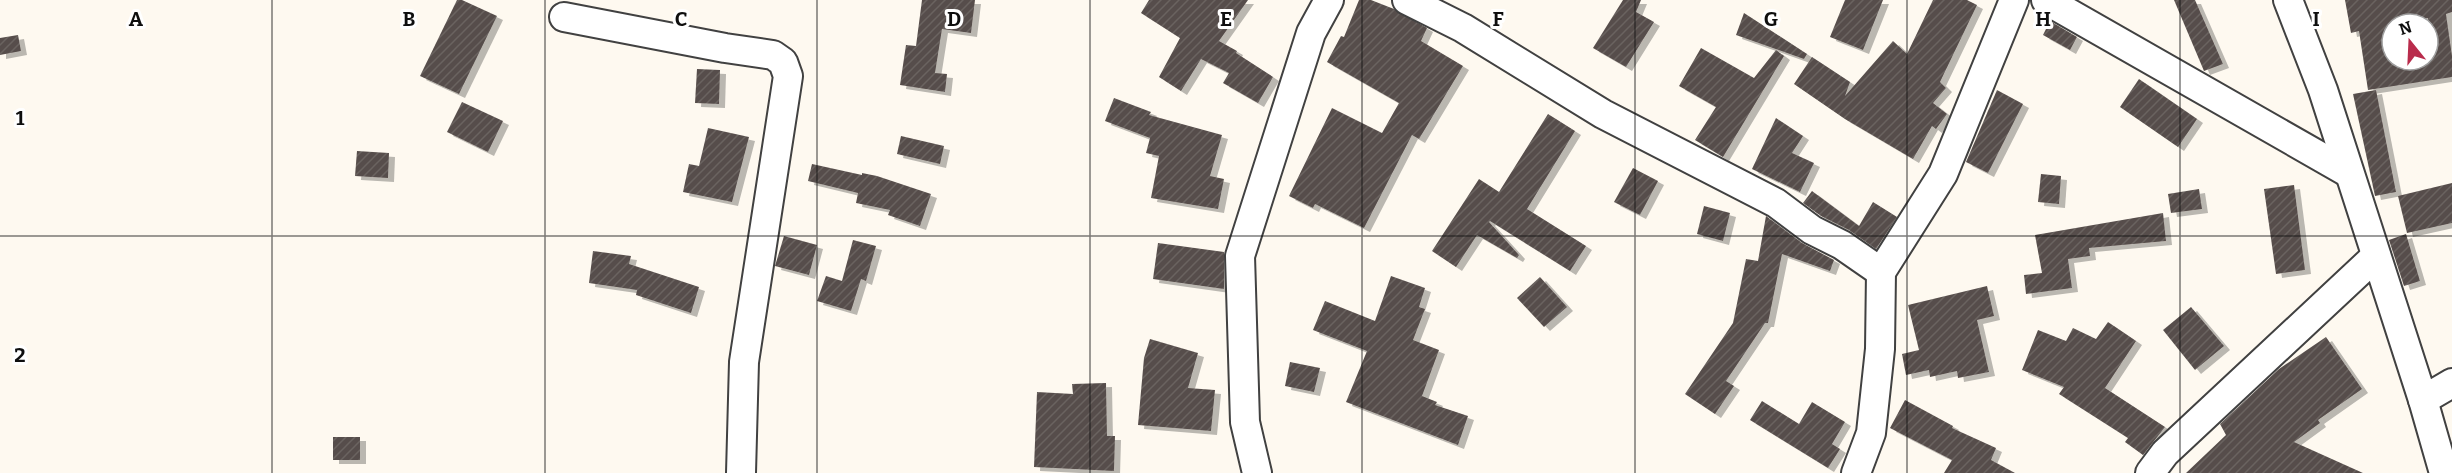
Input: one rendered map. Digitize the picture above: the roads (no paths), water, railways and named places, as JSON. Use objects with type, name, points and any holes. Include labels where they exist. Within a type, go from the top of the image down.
[{"type":"street","points":[[1257,473],[1245,422],[1240,256],[1311,33],[1329,0]]},
{"type":"street","points":[[1407,0],[1463,28],[1603,114],[1776,203],[1812,230],[1842,245],[1881,272]]},
{"type":"street","points":[[1856,473],[1872,433],[1880,349],[1881,272],[1943,174],[2014,0]]},
{"type":"street","points":[[2046,0],[2349,172]]},
{"type":"street","points":[[2288,0],[2323,90],[2423,400],[2444,473]]},
{"type":"street","points":[[564,17],[773,55],[783,62],[788,76],[744,362],[741,473]]},
{"type":"street","points":[[2150,473],[2165,453],[2376,256]]},
{"type":"street","points":[[2423,400],[2452,383]]}]
